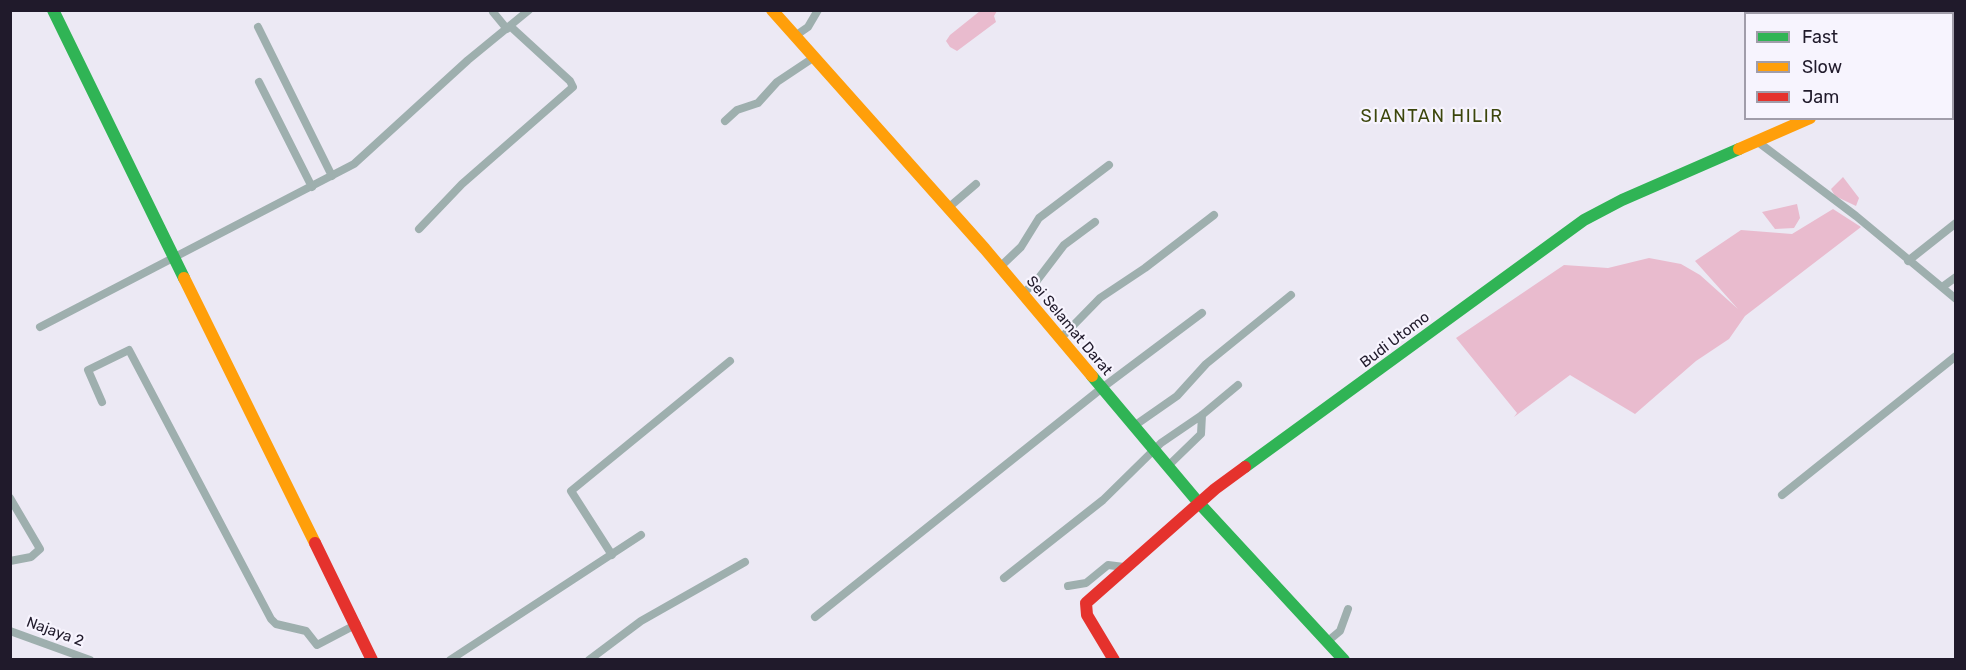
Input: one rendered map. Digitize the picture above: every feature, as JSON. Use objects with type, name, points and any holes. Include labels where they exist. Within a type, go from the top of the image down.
[{"type":"street","points":[[53,10],[173,258],[357,624],[372,660]]},
{"type":"street","points":[[40,327],[360,160],[468,60],[529,10]]},
{"type":"street","name":"Sei Selamat Darat","points":[[772,10],[797,35],[813,58],[951,205],[1202,500],[1330,640],[1344,660]]},
{"type":"street","points":[[797,35],[808,27],[818,10]]},
{"type":"street","points":[[419,229],[462,184],[573,87],[570,81],[493,12]]},
{"type":"street","points":[[258,27],[332,176]]},
{"type":"street","points":[[725,121],[737,110],[758,103],[777,82],[813,58]]},
{"type":"street","points":[[259,82],[312,187]]},
{"type":"street","name":"Budi Utomo","points":[[1114,660],[1087,615],[1086,603],[1124,567],[1215,489],[1584,220],[1622,200],[1806,120]]},
{"type":"street","points":[[1758,142],[1856,216],[1956,299]]},
{"type":"street","points":[[1002,265],[1013,256],[1039,218],[1109,165]]},
{"type":"street","points":[[951,205],[976,184]]},
{"type":"street","points":[[1063,336],[1077,325],[1100,298],[1145,268],[1214,215]]},
{"type":"street","points":[[1025,292],[1035,283],[1064,244],[1095,222]]},
{"type":"street","points":[[1908,261],[1956,223]]},
{"type":"street","points":[[1945,285],[1956,277]]},
{"type":"street","points":[[1138,423],[1149,413],[1177,396],[1206,364],[1292,295]]},
{"type":"street","points":[[814,617],[1105,386],[1120,377],[1202,313]]},
{"type":"street","points":[[102,402],[88,370],[129,350],[271,619],[276,624],[306,632],[317,645],[357,624]]},
{"type":"street","points":[[1782,495],[1956,356]]},
{"type":"street","points":[[612,555],[572,490],[730,361]]},
{"type":"street","points":[[1004,578],[1103,500],[1170,436],[1202,415],[1238,385]]},
{"type":"street","points":[[1171,462],[1201,434],[1202,415]]},
{"type":"street","points":[[10,498],[40,549],[31,556],[10,561]]},
{"type":"street","points":[[450,660],[641,535]]},
{"type":"street","points":[[589,660],[641,621],[745,562]]},
{"type":"street","points":[[1068,586],[1086,583],[1108,565],[1124,567]]},
{"type":"street","points":[[1330,640],[1340,631],[1348,609]]},
{"type":"street","name":"Najaya 2","points":[[10,631],[90,660]]},
{"type":"shaded area","points":[[980,11],[997,11],[994,16],[996,22],[957,51],[950,47],[946,41],[950,35]]},
{"type":"shaded area","points":[[1843,177],[1859,198],[1856,206],[1835,196],[1831,189]]},
{"type":"shaded area","points":[[1797,204],[1800,218],[1794,228],[1775,229],[1762,212]]},
{"type":"shaded area","points":[[1833,209],[1861,227],[1745,316],[1729,339],[1696,361],[1635,414],[1570,375],[1514,417],[1517,413],[1456,338],[1564,265],[1608,268],[1649,258],[1681,264],[1700,275],[1738,309],[1695,261],[1741,230],[1792,234]]},
{"type":"traffic: fast","points":[[53,10],[184,278]]},
{"type":"traffic: fast","points":[[1245,467],[1584,220],[1622,200],[1739,149]]},
{"type":"traffic: fast","points":[[1092,376],[1198,502],[1344,660]]},
{"type":"traffic: slow","points":[[772,10],[985,249],[1092,376]]},
{"type":"traffic: slow","points":[[1739,149],[1805,120]]},
{"type":"traffic: slow","points":[[184,278],[315,543]]},
{"type":"traffic: jam","points":[[1114,660],[1087,615],[1086,603],[1215,489],[1245,467]]},
{"type":"traffic: jam","points":[[315,543],[372,660]]},
{"type":"district","name":"SIANTAN HILIR","points":[[1432,117]]}]
